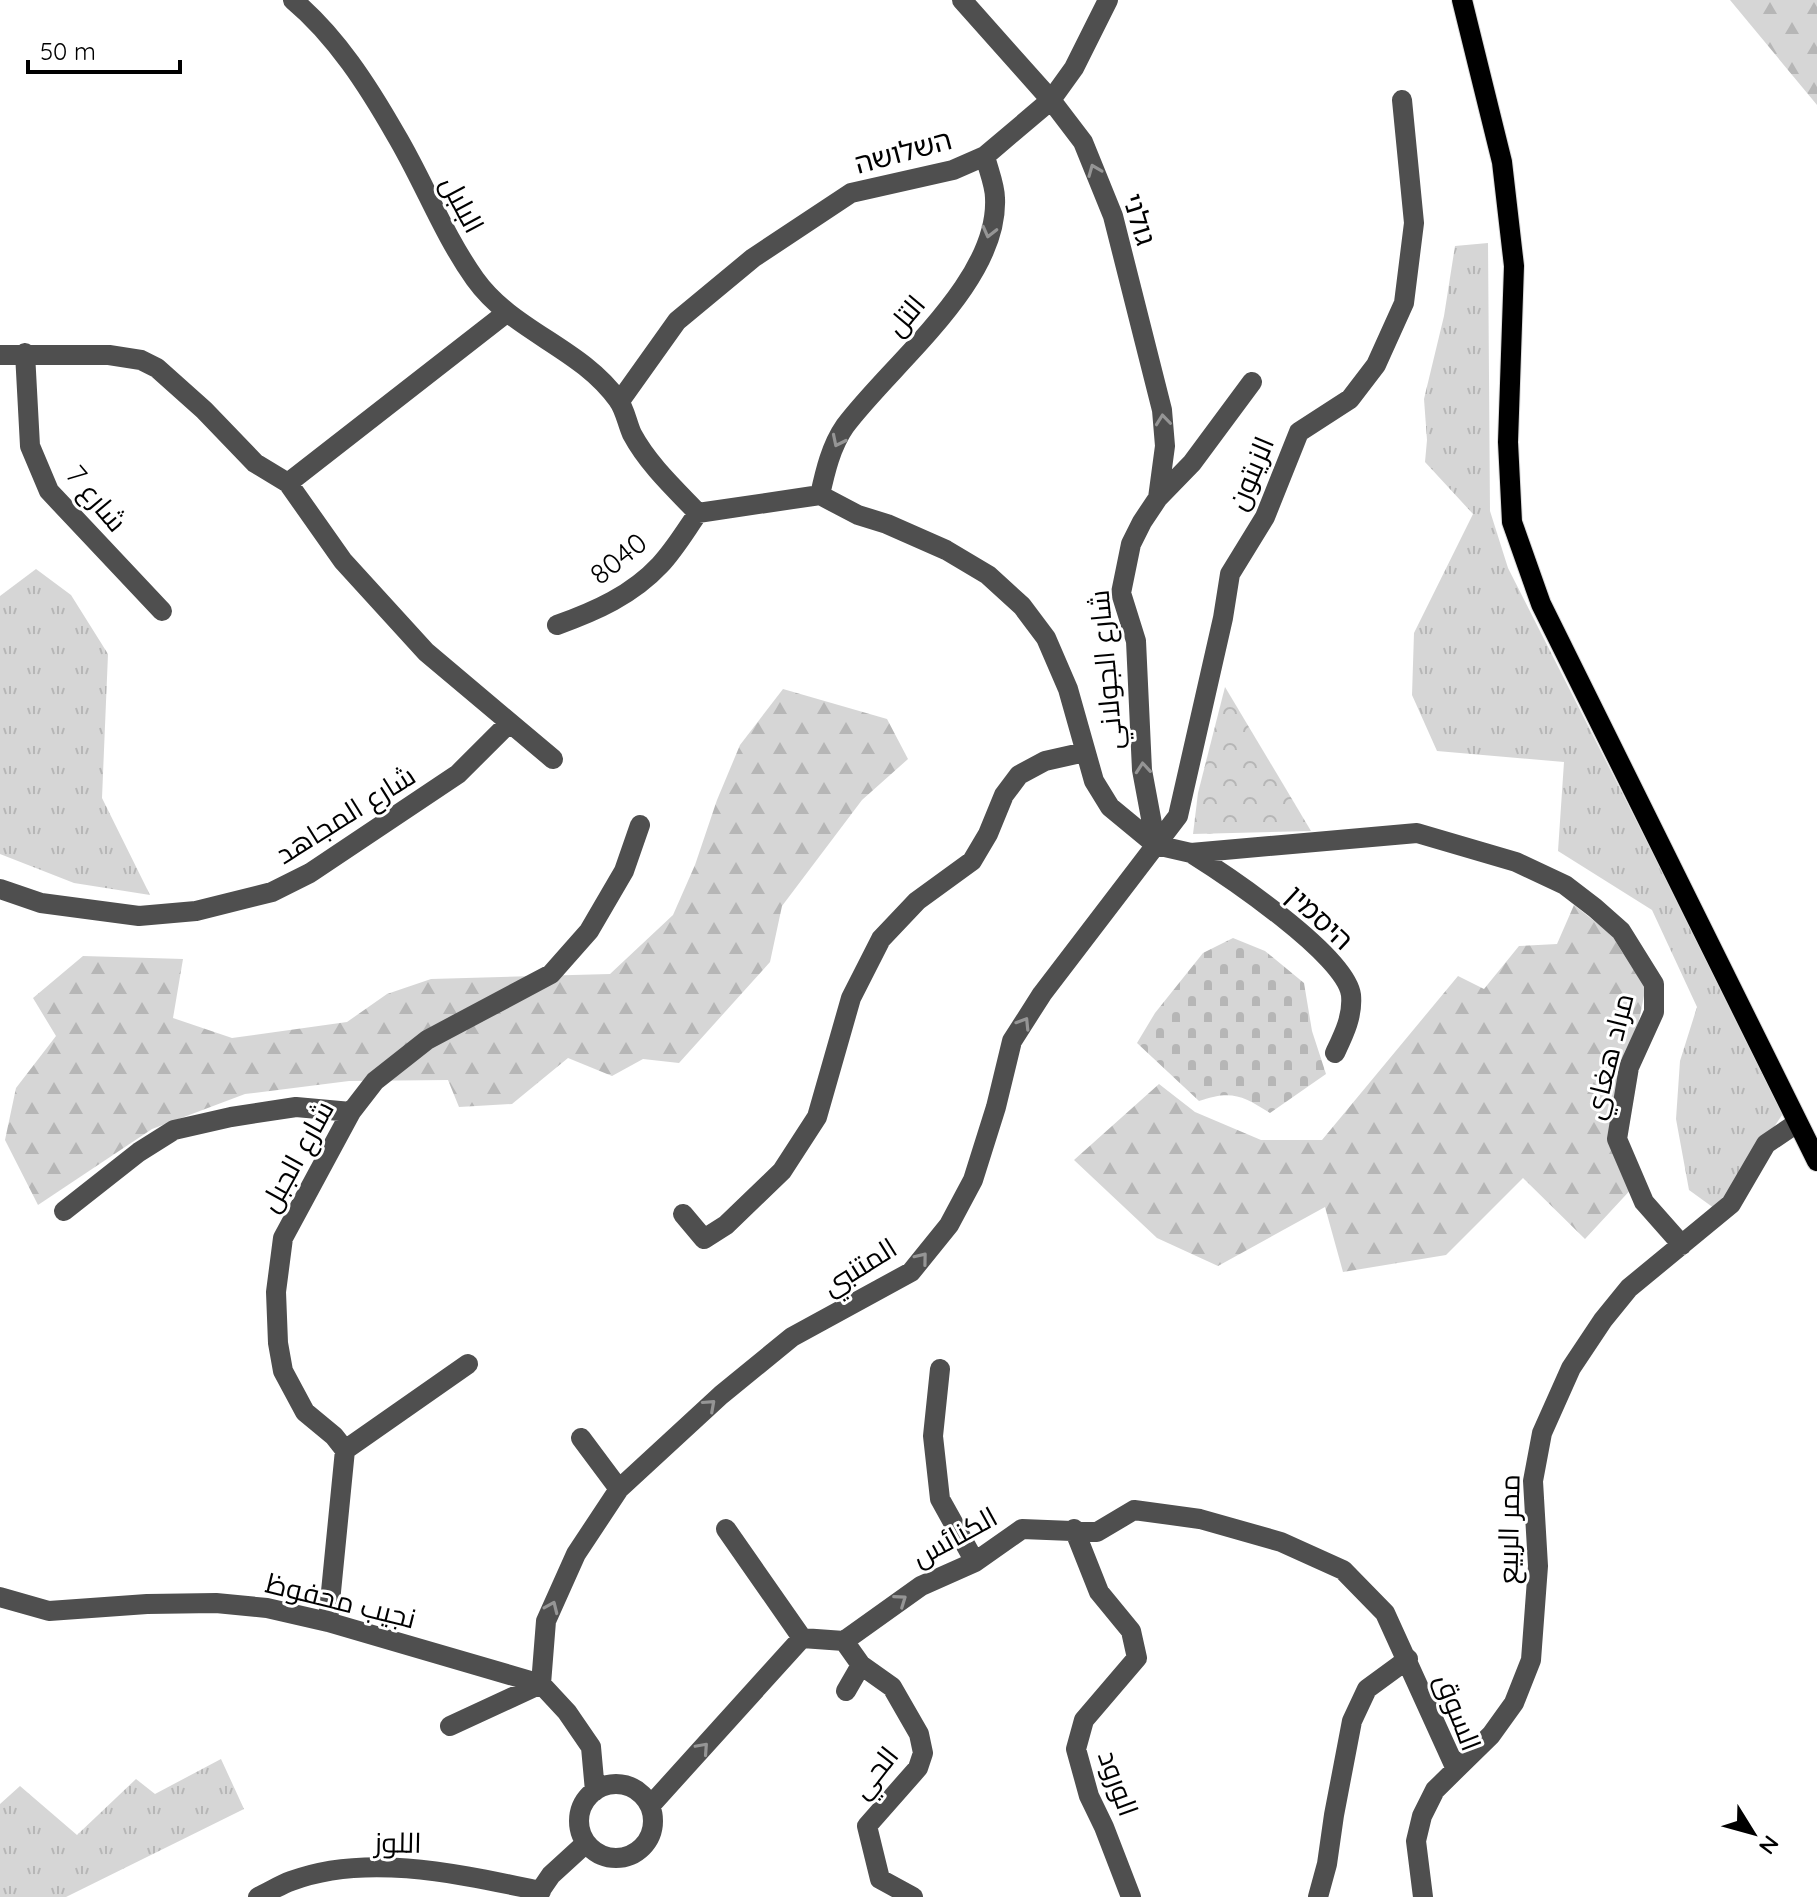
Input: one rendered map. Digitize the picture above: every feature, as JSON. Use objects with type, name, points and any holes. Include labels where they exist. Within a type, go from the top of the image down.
[{"type":"main road","points":[[1462,0],[1502,162],[1514,266],[1508,442],[1512,522],[1541,604],[1817,1161]]},
{"type":"street","name":"البلبل","points":[[293,0],[339,47],[396,135],[456,251],[477,282],[505,314],[582,363],[620,401]]},
{"type":"street","name":"גולני","points":[[962,0],[1051,100],[1083,142],[1113,216],[1162,410],[1165,446],[1158,498]]},
{"type":"street","name":"השלושה","points":[[620,401],[677,321],[753,258],[851,193],[953,170],[985,156],[1051,100],[1074,68],[1108,0]]},
{"type":"street","name":"الزيتون","points":[[1156,845],[1178,816],[1230,574],[1265,517],[1299,432],[1350,399],[1376,365],[1404,303],[1414,223],[1402,100]]},
{"type":"street","name":"التل","points":[[820,495],[825,470],[844,428],[930,331],[964,285],[989,239],[995,198],[985,156]]},
{"type":"street","points":[[288,483],[505,314]]},
{"type":"street","name":"شارع 7","points":[[25,353],[30,446],[49,491],[162,611]]},
{"type":"street","points":[[0,355],[109,355],[141,360],[157,368],[204,410],[255,463],[288,483],[343,561],[426,652],[553,759]]},
{"type":"street","points":[[1158,498],[1192,463],[1252,382]]},
{"type":"street","points":[[620,401],[632,434],[661,474],[698,513],[820,495],[858,515],[946,550],[988,575],[1022,606],[1046,638],[1068,689],[1094,781],[1110,807],[1156,845]]},
{"type":"street","name":"شارع الجولاني","points":[[1156,845],[1142,770],[1136,641],[1121,593],[1131,544],[1158,498]]},
{"type":"street","name":"8040","points":[[557,625],[596,611],[639,585],[662,563],[698,513]]},
{"type":"street","name":"شارع المجاهد","points":[[0,889],[41,903],[139,916],[196,911],[272,892],[310,873],[458,774],[509,723]]},
{"type":"street","points":[[683,1214],[704,1239],[726,1225],[782,1171],[817,1117],[851,998],[881,939],[917,901],[972,861],[988,834],[1004,795],[1019,775],[1045,761],[1085,752]]},
{"type":"street","name":"شارع الجبل","points":[[345,1450],[334,1436],[305,1412],[283,1371],[278,1343],[276,1292],[283,1238],[351,1112],[375,1081],[427,1040],[551,974],[589,931],[624,871],[640,825]]},
{"type":"street","name":"مراد هغاي","points":[[1156,845],[1191,853],[1417,833],[1516,862],[1565,885],[1621,931],[1654,984],[1654,1012],[1629,1067],[1617,1139],[1644,1202],[1682,1245]]},
{"type":"street","name":"المتنبي","points":[[541,1684],[546,1621],[576,1554],[619,1489],[721,1395],[792,1337],[911,1272],[949,1225],[973,1180],[996,1107],[1012,1041],[1042,994],[1156,845]]},
{"type":"street","name":"היסמין","points":[[1191,853],[1274,910],[1334,963],[1351,992],[1349,1026],[1335,1053]]},
{"type":"street","points":[[64,1211],[139,1152],[174,1130],[296,1107],[351,1112]]},
{"type":"street","name":"ممر الربيع","points":[[1455,1767],[1491,1735],[1514,1703],[1531,1660],[1538,1566],[1533,1481],[1542,1433],[1571,1368],[1629,1288],[1731,1204],[1766,1144],[1797,1123]]},
{"type":"street","points":[[328,1622],[345,1450],[468,1364]]},
{"type":"street","points":[[940,1369],[933,1436],[940,1499],[975,1562]]},
{"type":"street","points":[[581,1438],[619,1489]]},
{"type":"street","name":"الكنائس","points":[[844,1641],[921,1586],[975,1562],[1022,1529],[1097,1532],[1134,1510],[1200,1519],[1281,1542],[1343,1570],[1385,1613],[1408,1659]]},
{"type":"street","points":[[726,1529],[802,1638]]},
{"type":"street","name":"الورود","points":[[1074,1529],[1099,1592],[1131,1631],[1137,1658],[1084,1720],[1076,1749],[1089,1796],[1110,1840],[1131,1897]]},
{"type":"street","name":"نجيب محفوظ","points":[[0,1597],[49,1611],[216,1603],[267,1608],[328,1622],[541,1684]]},
{"type":"street","points":[[802,1638],[844,1641]]},
{"type":"street","points":[[650,1806],[802,1638]]},
{"type":"street","name":"الحي","points":[[844,1641],[861,1665],[892,1687],[919,1734],[923,1753],[918,1768],[867,1826],[880,1879],[913,1897]]},
{"type":"street","name":"السوق","points":[[1318,1897],[1327,1864],[1352,1721],[1367,1689],[1408,1659],[1455,1767],[1435,1790],[1422,1816],[1416,1841],[1423,1897]]},
{"type":"street","points":[[846,1691],[861,1665]]},
{"type":"street","points":[[450,1726],[541,1684],[567,1712],[591,1747],[595,1791]]},
{"type":"street","points":[[620,1784],[633,1788],[643,1795],[650,1806],[653,1829],[640,1850],[630,1856],[618,1859],[594,1852],[580,1830],[579,1815],[585,1801],[607,1785],[620,1784]]},
{"type":"street","points":[[538,1894],[551,1875],[586,1843]]},
{"type":"street","name":"اللوز","points":[[258,1897],[292,1880],[337,1870],[390,1868],[445,1871],[538,1894]]},
{"type":"green space","points":[[1730,0],[1817,0],[1817,105]]},
{"type":"green space","points":[[1488,243],[1490,511],[1508,568],[1784,1112],[1718,1211],[1689,1190],[1676,1119],[1680,1061],[1697,1007],[1652,910],[1558,851],[1564,762],[1437,751],[1412,695],[1414,633],[1473,514],[1425,462],[1424,399],[1444,316],[1455,246]]},
{"type":"green space","points":[[36,569],[71,595],[108,654],[102,798],[150,895],[74,883],[0,854],[0,596]]},
{"type":"green space","points":[[1225,687],[1311,831],[1193,834],[1198,793]]},
{"type":"green space","points":[[783,689],[887,719],[908,759],[862,800],[782,906],[770,962],[679,1063],[643,1059],[612,1076],[568,1058],[512,1104],[459,1107],[448,1080],[349,1081],[245,1094],[152,1129],[38,1205],[5,1140],[16,1088],[56,1036],[33,998],[83,956],[183,959],[173,1018],[232,1038],[347,1022],[387,994],[431,979],[610,974],[673,915],[740,745]]},
{"type":"green space","points":[[1574,905],[1612,935],[1648,976],[1626,1085],[1625,1147],[1635,1185],[1585,1239],[1523,1178],[1446,1255],[1343,1272],[1325,1207],[1218,1266],[1157,1238],[1074,1160],[1159,1084],[1195,1112],[1261,1140],[1322,1140],[1458,976],[1484,989],[1519,946],[1557,944]]},
{"type":"green space","points":[[1233,938],[1265,951],[1304,983],[1312,1031],[1326,1074],[1270,1113],[1236,1096],[1199,1101],[1137,1043],[1155,1013],[1203,953]]},
{"type":"green space","points":[[221,1759],[244,1809],[66,1897],[0,1897],[0,1804],[20,1786],[77,1835],[136,1779],[155,1794]]}]
